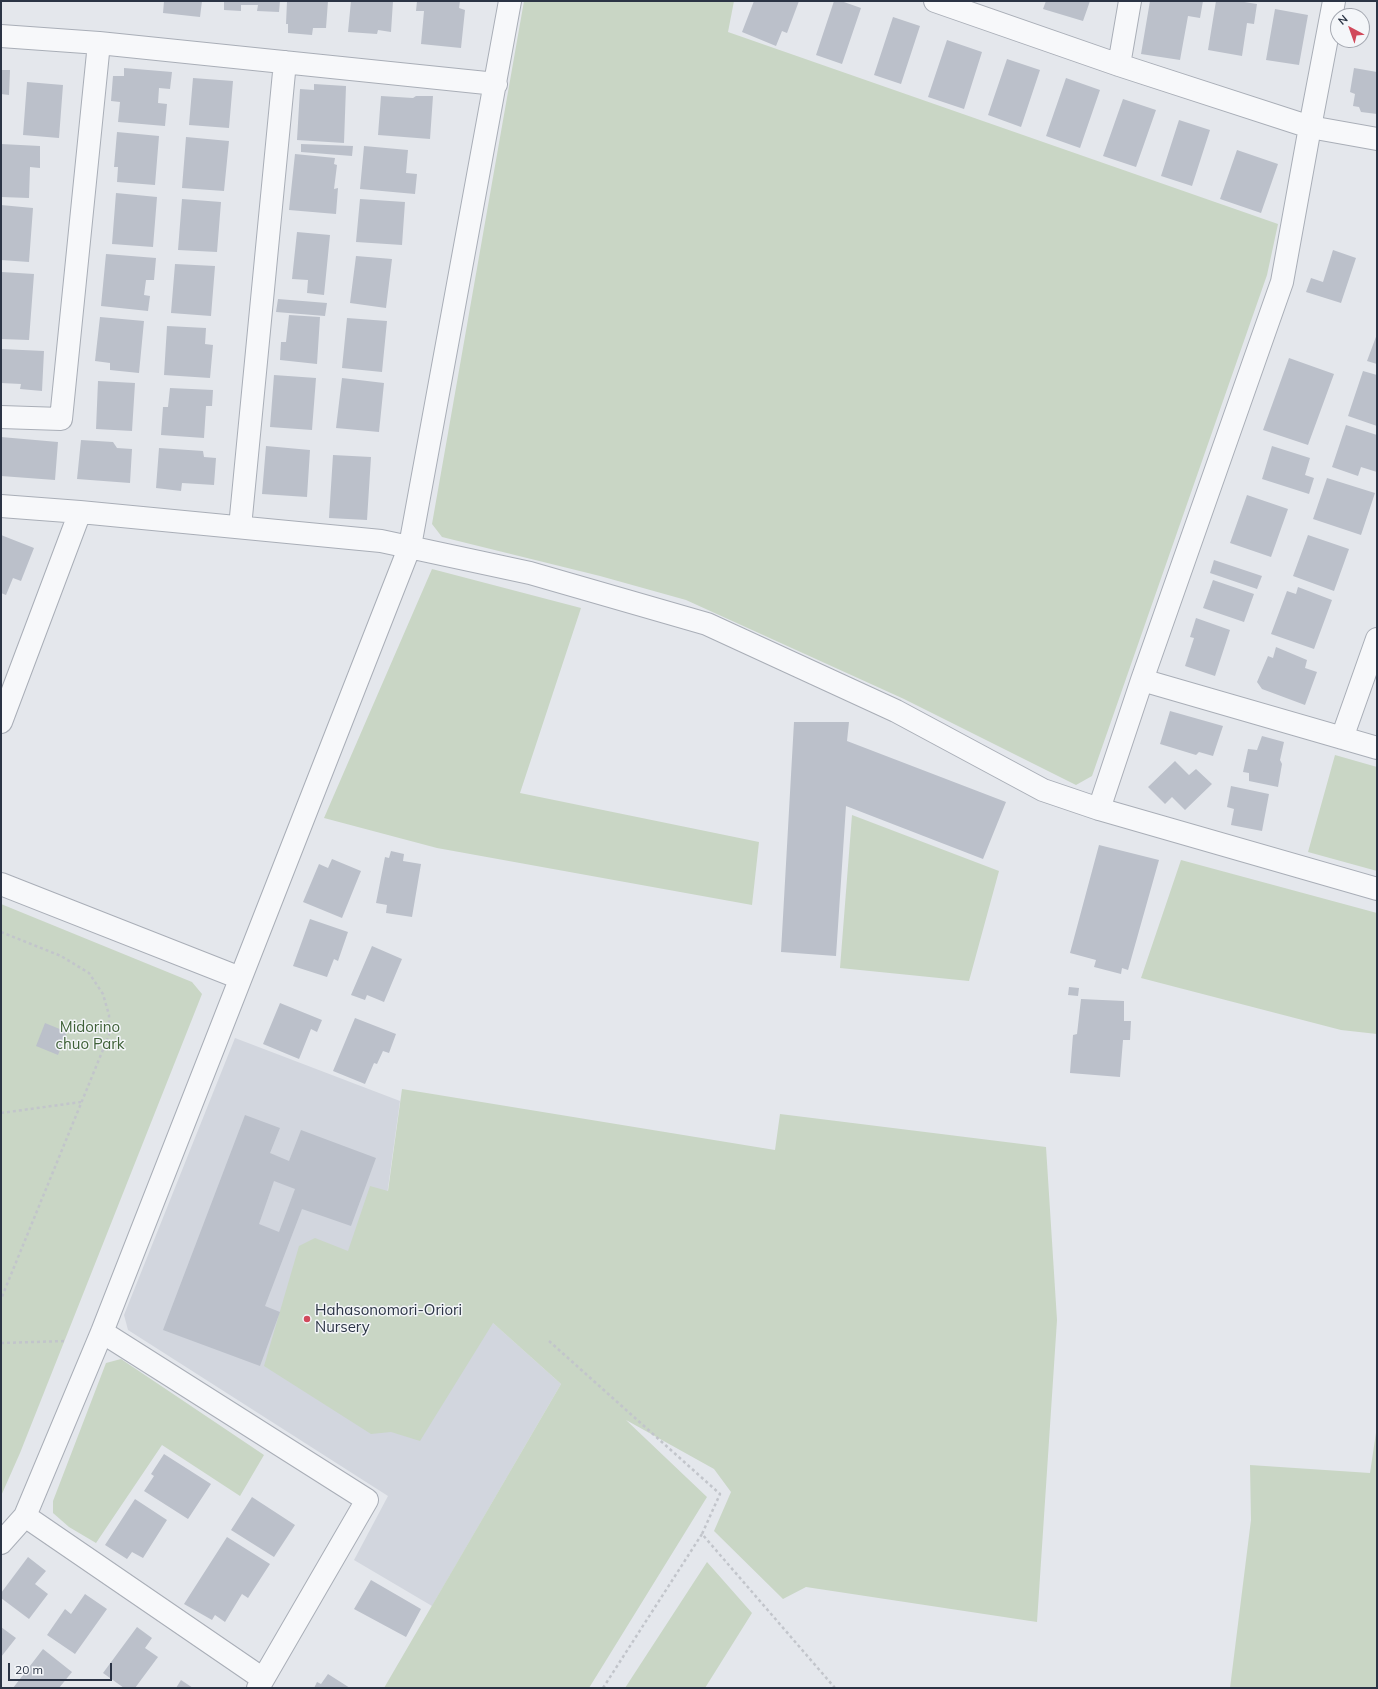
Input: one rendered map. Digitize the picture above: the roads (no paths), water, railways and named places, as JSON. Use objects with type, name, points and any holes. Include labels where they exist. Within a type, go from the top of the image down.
[{"type":"street","points":[[1,1543],[26,1516],[102,1332],[410,546],[496,84],[510,1]]},
{"type":"street","points":[[935,1],[1119,65],[1310,127],[1377,139]]},
{"type":"street","points":[[1119,65],[1130,1]]},
{"type":"street","points":[[1099,809],[1142,680],[1282,282],[1334,1]]},
{"type":"street","points":[[1,36],[99,43],[496,84]]},
{"type":"street","points":[[1,417],[61,419],[99,43]]},
{"type":"street","points":[[240,527],[285,62]]},
{"type":"street","points":[[1,506],[80,512],[381,541],[410,546],[530,573],[707,624],[896,711],[1043,790],[1099,809],[1377,889]]},
{"type":"street","points":[[1,722],[80,512]]},
{"type":"street","points":[[1342,738],[1377,639]]},
{"type":"street","points":[[1142,680],[1377,748]]},
{"type":"street","points":[[1,884],[240,978]]},
{"type":"street","points":[[26,1516],[260,1684],[367,1500],[102,1332]]},
{"type":"place","name":"Hahasonomori-Oriori Nursery","points":[[307,1319]]},
{"type":"park label","name":"Midorino chuo Park","points":[[90,1036]]}]
